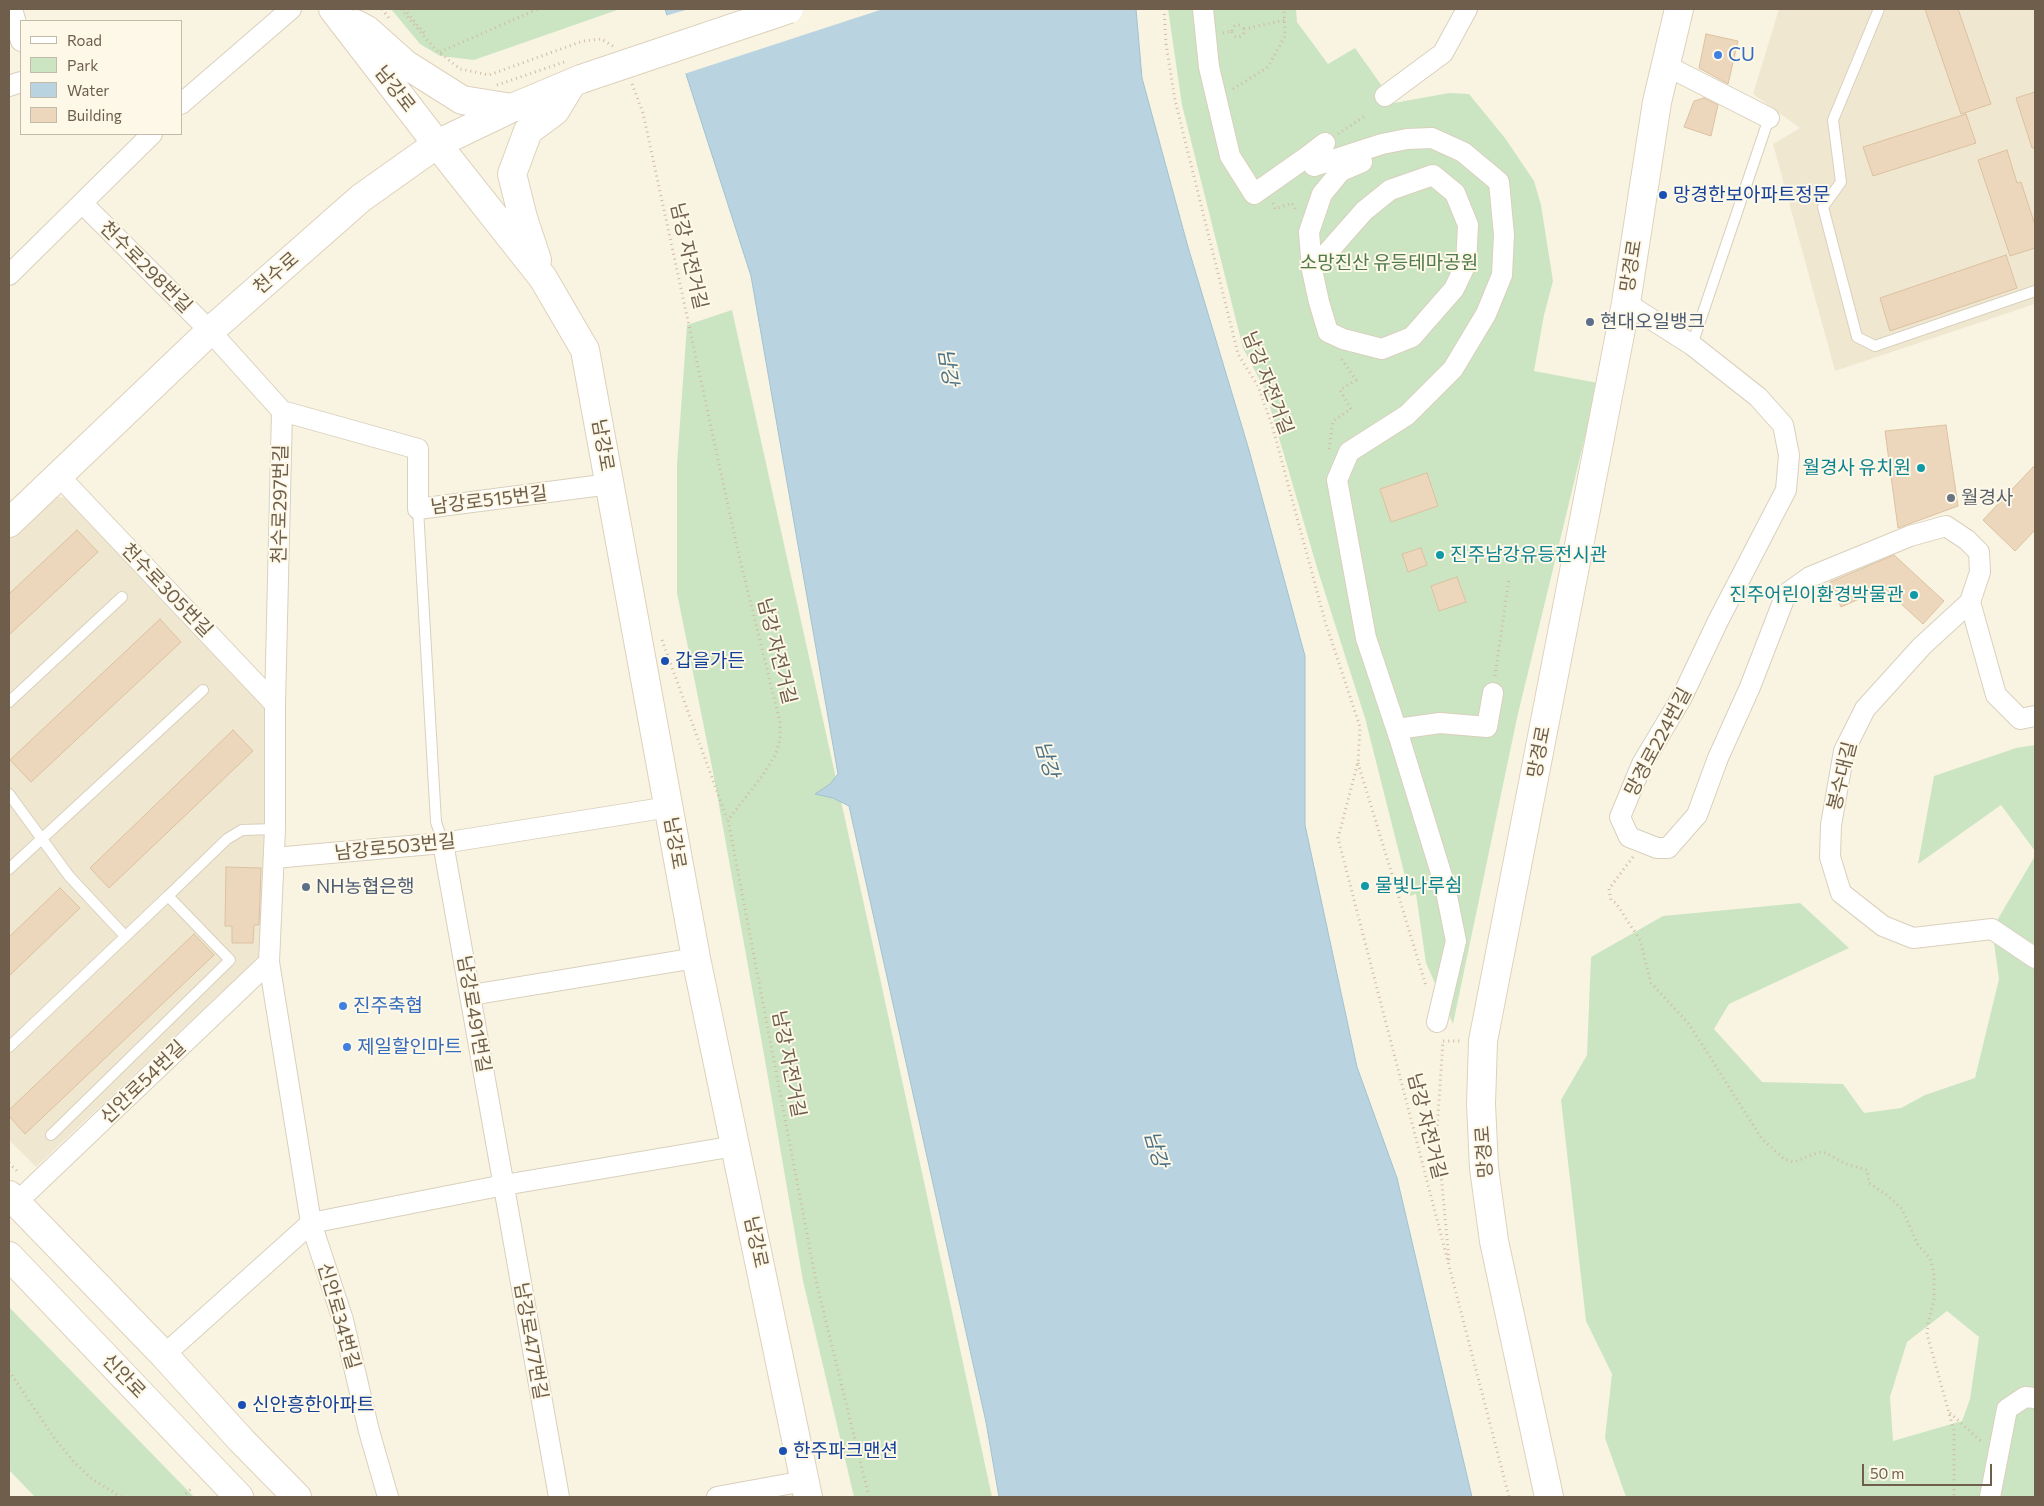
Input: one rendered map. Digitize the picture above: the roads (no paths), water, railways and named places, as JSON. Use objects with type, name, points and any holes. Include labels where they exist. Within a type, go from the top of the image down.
[{"type":"street","points":[[12,9],[20,37]]},
{"type":"street","points":[[183,98],[291,9]]},
{"type":"street","name":"천수로","points":[[9,523],[210,331],[361,198],[437,144],[512,108],[577,81],[789,9]]},
{"type":"street","points":[[1202,9],[1209,68],[1230,156],[1254,194],[1325,143]]},
{"type":"street","points":[[1385,96],[1443,53],[1467,9]]},
{"type":"street","name":"망경로","points":[[1549,1497],[1491,1223],[1484,1168],[1481,1104],[1483,1041],[1626,303],[1657,102],[1679,9]]},
{"type":"street","points":[[336,12],[368,30],[405,64],[462,100],[512,108]]},
{"type":"street","name":"남강로","points":[[336,12],[543,278],[585,350],[696,958],[806,1489]]},
{"type":"street","points":[[1665,65],[1769,118]]},
{"type":"street","points":[[543,278],[523,218],[512,174],[528,131],[555,111],[577,81]]},
{"type":"street","points":[[9,275],[151,135]]},
{"type":"street","points":[[1308,156],[1314,166],[1382,144],[1407,139],[1432,138],[1463,152],[1498,182],[1504,235],[1502,275],[1486,314],[1453,369],[1407,415],[1348,452],[1337,480],[1366,638],[1397,729],[1446,886],[1456,941],[1440,1032]]},
{"type":"street","points":[[1312,270],[1364,211],[1390,190],[1433,175],[1455,193],[1468,224],[1466,264],[1454,289],[1412,337],[1382,349],[1343,339],[1328,332],[1312,270],[1309,232],[1322,194],[1341,171],[1365,160],[1432,138]]},
{"type":"street","name":"천수로298번길","points":[[83,204],[210,331]]},
{"type":"street","name":"망경로224번길","points":[[1626,303],[1692,345],[1758,397],[1783,425],[1789,455],[1786,490],[1718,621],[1682,697],[1642,764],[1620,817],[1629,837],[1657,848],[1668,848],[1697,815],[1718,758],[1750,687],[1786,594],[1810,577],[1910,536],[1946,526],[1967,540],[1979,552],[1980,572],[1970,602]]},
{"type":"street","points":[[210,331],[282,411]]},
{"type":"street","name":"남강로515번길","points":[[282,411],[418,449],[418,509],[610,484]]},
{"type":"street","name":"천수로297번길","points":[[275,704],[282,411]]},
{"type":"street","name":"천수로305번길","points":[[59,476],[275,704]]},
{"type":"street","points":[[1970,602],[1996,695],[2020,719],[2035,716]]},
{"type":"street","name":"봉수대길","points":[[1970,602],[1922,646],[1865,709],[1844,751],[1831,825],[1830,857],[1841,894],[1883,926],[1914,938],[1992,929],[2035,958]]},
{"type":"street","points":[[1397,729],[1440,723],[1487,727],[1493,693]]},
{"type":"street","points":[[275,704],[275,829],[269,962],[311,1223]]},
{"type":"street","name":"남강로503번길","points":[[274,858],[443,843],[669,808]]},
{"type":"street","name":"남강로491번길","points":[[443,843],[504,1185]]},
{"type":"street","points":[[471,995],[696,958]]},
{"type":"street","name":"신안로54번길","points":[[15,1191],[269,962]]},
{"type":"street","points":[[164,1355],[311,1223],[504,1185],[735,1146]]},
{"type":"street","name":"남강로477번길","points":[[504,1185],[559,1497]]},
{"type":"street","points":[[15,1191],[241,1440],[297,1497]]},
{"type":"street","name":"신안로34번길","points":[[311,1223],[344,1320],[369,1431],[388,1497]]},
{"type":"street","name":"신안로","points":[[9,1256],[239,1497]]},
{"type":"street","points":[[1990,1497],[2007,1409],[2025,1397],[2035,1398]]},
{"type":"street","points":[[717,1497],[806,1489]]},
{"type":"lane","points":[[1880,9],[1833,120],[1841,182],[1823,207],[1857,337],[1875,346],[2035,291]]},
{"type":"lane","points":[[1692,345],[1769,118]]},
{"type":"lane","points":[[418,509],[436,822],[443,843]]},
{"type":"lane","points":[[9,702],[122,597]]},
{"type":"lane","points":[[9,869],[203,690]]},
{"type":"lane","points":[[9,794],[69,876],[125,936]]},
{"type":"lane","points":[[9,1047],[227,838],[242,830],[275,829]]},
{"type":"lane","points":[[51,1135],[230,960],[168,896]]},
{"type":"water","name":"남강","points":[[665,9],[1136,9],[1142,78],[1188,247],[1249,450],[1305,656],[1305,825],[1357,1067],[1397,1178],[1472,1497],[999,1497],[986,1422],[849,806],[833,798],[815,794],[830,784],[838,774],[751,276]]},
{"type":"place","name":"CU","points":[[1718,55]]},
{"type":"place","name":"망경한보아파트정문","points":[[1663,195]]},
{"type":"place","name":"현대오일뱅크","points":[[1590,322]]},
{"type":"place","name":"월경사 유치원","points":[[1921,468]]},
{"type":"place","name":"월경사","points":[[1951,498]]},
{"type":"place","name":"진주남강유등전시관","points":[[1440,555]]},
{"type":"place","name":"진주어린이환경박물관","points":[[1914,595]]},
{"type":"place","name":"갑을가든","points":[[665,661]]},
{"type":"place","name":"물빛나루쉼","points":[[1365,886]]},
{"type":"place","name":"NH농협은행","points":[[306,887]]},
{"type":"place","name":"진주축협","points":[[343,1006]]},
{"type":"place","name":"제일할인마트","points":[[347,1047]]},
{"type":"place","name":"신안흥한아파트","points":[[242,1405]]},
{"type":"place","name":"한주파크맨션","points":[[783,1451]]},
{"type":"park label","name":"소망진산 유등테마공원","points":[[1389,263]]}]
